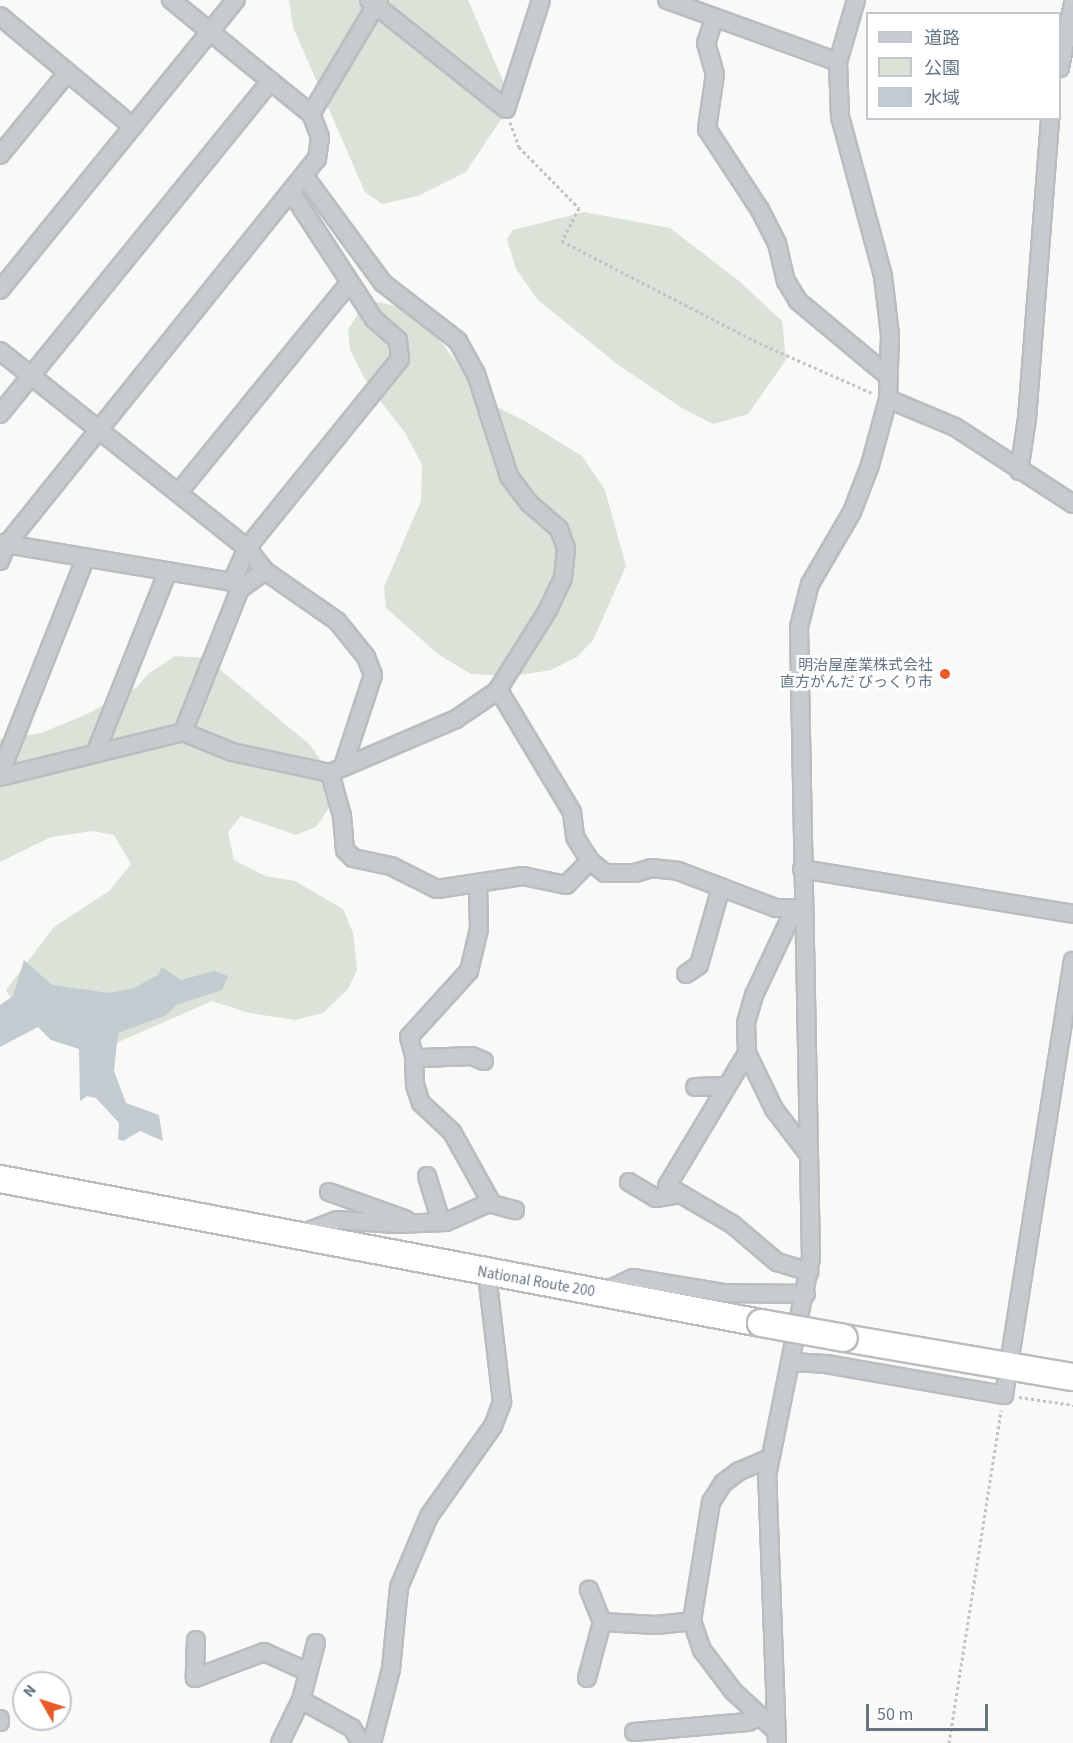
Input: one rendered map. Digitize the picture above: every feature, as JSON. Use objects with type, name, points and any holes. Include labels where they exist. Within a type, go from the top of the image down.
[{"type":"highway","name":"National Route 200","points":[[0,1179],[297,1235],[487,1274],[1073,1377]]},
{"type":"street","points":[[0,561],[4,543],[292,193],[317,159],[320,137],[311,114],[171,0]]},
{"type":"street","points":[[0,290],[236,0]]},
{"type":"street","points":[[311,114],[374,2],[506,109],[541,0]]},
{"type":"street","points":[[667,0],[714,19],[838,62]]},
{"type":"street","points":[[776,1737],[770,1458],[809,1272],[808,1155],[799,908],[802,869],[799,627],[810,584],[852,512],[870,465],[888,399],[890,335],[883,276],[840,117],[838,62],[856,0]]},
{"type":"street","points":[[1061,59],[1073,3]]},
{"type":"street","points":[[0,16],[132,126]]},
{"type":"street","points":[[714,19],[706,35],[715,74],[706,129],[760,210],[777,243],[786,281],[798,301],[888,376]]},
{"type":"street","points":[[0,155],[68,72]]},
{"type":"street","points":[[0,414],[272,81]]},
{"type":"street","points":[[1019,471],[1050,120]]},
{"type":"street","points":[[0,775],[183,732],[232,753],[337,769],[456,719],[498,689],[548,610],[562,578],[566,548],[559,529],[529,503],[509,476],[476,374],[458,341],[383,284],[305,177]]},
{"type":"street","points":[[183,732],[247,548],[400,359],[398,340],[374,319],[292,193]]},
{"type":"street","points":[[178,493],[349,283]]},
{"type":"street","points":[[0,351],[247,548],[265,571],[337,621],[366,657],[373,675],[337,769],[342,816],[341,834],[345,850],[353,858],[392,866],[437,889],[478,885],[523,876],[566,885],[590,861]]},
{"type":"street","points":[[888,399],[955,427],[1019,471],[1073,504]]},
{"type":"street","points":[[4,543],[236,585],[265,571]]},
{"type":"street","points":[[0,775],[86,557]]},
{"type":"street","points":[[94,754],[168,571]]},
{"type":"street","points":[[498,689],[572,812],[575,837],[590,861],[605,873],[660,869],[721,887],[776,908],[799,908]]},
{"type":"street","points":[[802,869],[1073,914]]},
{"type":"street","points":[[478,885],[479,929],[469,971],[409,1037],[414,1056],[414,1085],[421,1104],[452,1132],[491,1202]]},
{"type":"street","points":[[686,974],[699,965],[721,887]]},
{"type":"street","points":[[799,908],[754,995],[746,1023],[747,1053],[774,1108],[808,1155]]},
{"type":"street","points":[[1011,1351],[1073,961]]},
{"type":"street","points":[[747,1053],[667,1186],[732,1224],[777,1262],[809,1272]]},
{"type":"street","points":[[414,1056],[472,1056],[483,1061]]},
{"type":"street","points":[[695,1087],[727,1086]]},
{"type":"street","points":[[427,1176],[441,1222]]},
{"type":"street","points":[[629,1182],[656,1198],[681,1194]]},
{"type":"street","points":[[329,1192],[417,1223]]},
{"type":"street","points":[[297,1235],[337,1220],[441,1222],[491,1202],[515,1210]]},
{"type":"street","points":[[372,1743],[391,1669],[399,1587],[429,1516],[493,1426],[502,1402],[487,1274]]},
{"type":"street","points":[[600,1294],[633,1278],[725,1293],[806,1294]]},
{"type":"street","points":[[790,1362],[826,1364],[1005,1389]]},
{"type":"street","points":[[770,1458],[731,1477],[711,1502],[692,1621],[702,1650],[733,1691],[760,1716],[776,1737]]},
{"type":"street","points":[[587,1678],[602,1622],[589,1589]]},
{"type":"street","points":[[602,1622],[656,1625],[692,1621]]},
{"type":"street","points":[[196,1640],[195,1678],[264,1652],[308,1672]]},
{"type":"street","points":[[280,1743],[301,1700],[316,1643]]},
{"type":"street","points":[[301,1700],[352,1728],[361,1743]]},
{"type":"street","points":[[634,1732],[747,1722],[760,1716]]},
{"type":"path","points":[[506,109],[519,147],[579,208],[562,241],[768,348],[847,385],[888,399]]},
{"type":"path","points":[[949,1743],[1005,1389],[1073,1405]]},
{"type":"green space","points":[[289,0],[468,0],[504,83],[504,115],[466,172],[418,196],[382,204],[365,192],[293,27]]},
{"type":"green space","points":[[584,212],[670,228],[739,281],[782,321],[786,360],[748,414],[713,424],[682,408],[617,364],[538,300],[516,269],[507,239],[513,230]]},
{"type":"green space","points":[[378,302],[405,308],[433,331],[485,401],[525,421],[582,456],[605,490],[626,566],[593,640],[577,657],[551,670],[514,676],[471,674],[438,654],[386,608],[384,587],[421,501],[422,465],[406,434],[368,385],[350,350],[348,329],[359,313]]},
{"type":"green space","points":[[175,656],[206,658],[310,745],[326,768],[329,808],[316,827],[296,835],[241,816],[228,832],[234,860],[265,876],[295,881],[343,909],[353,933],[357,970],[348,989],[323,1013],[295,1020],[249,1013],[212,1001],[105,1048],[59,1039],[19,1013],[6,990],[54,927],[109,891],[131,864],[114,835],[93,831],[51,837],[0,862],[0,739],[41,733],[87,714],[136,688],[148,674]]},
{"type":"water","points":[[24,960],[52,985],[109,993],[134,988],[158,975],[162,967],[181,980],[214,971],[228,976],[222,990],[176,1005],[166,1015],[118,1033],[114,1071],[126,1103],[159,1115],[163,1141],[140,1131],[123,1141],[118,1139],[119,1123],[96,1098],[87,1096],[80,1101],[79,1049],[51,1040],[38,1027],[0,1047],[0,1005],[13,996]]},
{"type":"place","name":"明治屋産業株式会社 直方がんだ びっくり市","points":[[945,674]]}]
